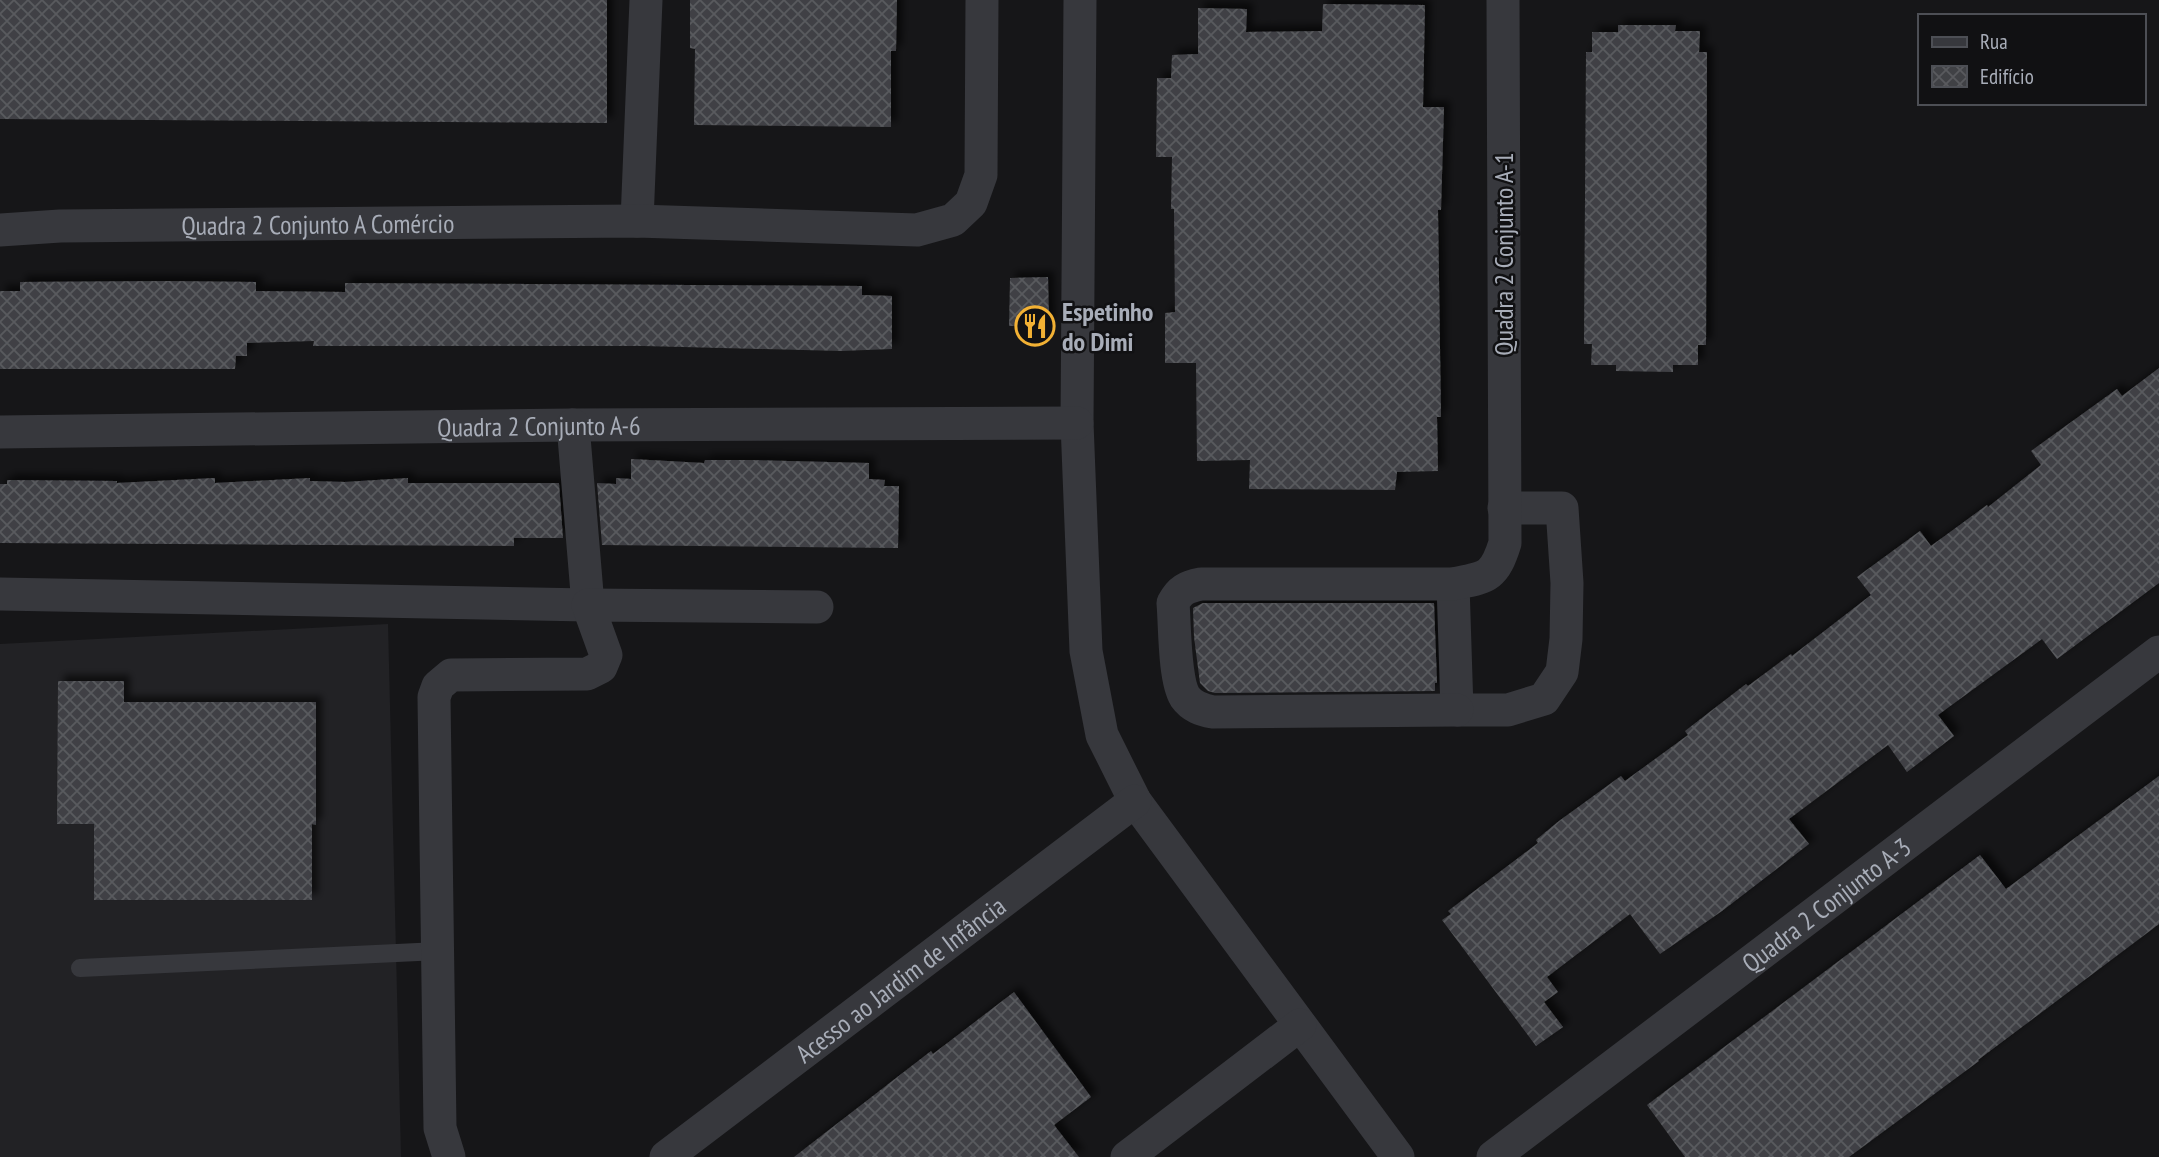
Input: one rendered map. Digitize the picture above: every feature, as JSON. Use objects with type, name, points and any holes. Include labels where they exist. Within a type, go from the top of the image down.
[{"type":"street","points":[[637,221],[646,0]]},
{"type":"street","name":"Quadra 2 Conjunto A Comércio","points":[[0,230],[60,226],[637,221],[918,230],[953,220],[971,203],[981,174],[982,0]]},
{"type":"street","points":[[1080,0],[1077,423],[1086,651],[1102,734],[1135,801],[1398,1157]]},
{"type":"street","name":"Quadra 2 Conjunto A-1","points":[[1457,710],[1213,712],[1198,709],[1185,697],[1179,680],[1173,603],[1178,593],[1201,584],[1453,584],[1483,578],[1498,565],[1505,543],[1503,0]]},
{"type":"street","name":"Quadra 2 Conjunto A-6","points":[[0,432],[573,425],[1077,423]]},
{"type":"street","points":[[449,1157],[440,1128],[434,697],[438,686],[450,675],[587,674],[601,667],[606,655],[588,605],[573,425]]},
{"type":"street","points":[[1453,584],[1457,710],[1508,710],[1544,699],[1562,672],[1566,639],[1567,583],[1562,508],[1504,509]]},
{"type":"street","points":[[0,594],[817,607]]},
{"type":"street","name":"Quadra 2 Conjunto A-3","points":[[1493,1157],[2159,652]]},
{"type":"street","name":"Acesso ao Jardim de Infância","points":[[666,1157],[1135,801]]},
{"type":"street","points":[[1127,1157],[1300,1025]]},
{"type":"lane","points":[[80,968],[439,951]]},
{"type":"shaded area","points":[[388,624],[401,1157],[0,1157],[0,644]]},
{"type":"building","points":[[0,0],[607,0],[607,123],[0,119]]},
{"type":"building","points":[[690,0],[897,0],[896,51],[891,51],[891,127],[694,125],[695,49],[690,48]]},
{"type":"building","points":[[1323,4],[1425,5],[1423,107],[1444,107],[1441,210],[1438,210],[1441,417],[1437,417],[1438,471],[1397,472],[1395,490],[1249,489],[1250,460],[1197,461],[1196,363],[1165,363],[1165,313],[1175,312],[1174,209],[1171,209],[1172,157],[1156,157],[1157,78],[1171,78],[1172,55],[1198,54],[1198,8],[1247,9],[1246,32],[1322,31]]},
{"type":"building","points":[[1618,25],[1676,25],[1675,31],[1700,31],[1699,52],[1707,52],[1706,345],[1698,345],[1698,365],[1673,365],[1673,372],[1616,371],[1616,365],[1591,365],[1592,344],[1584,344],[1586,52],[1592,52],[1592,32],[1618,32]]},
{"type":"building","points":[[1048,277],[1049,325],[1009,326],[1010,278]]},
{"type":"building","points":[[20,282],[256,282],[256,291],[345,292],[345,283],[862,286],[862,295],[892,296],[892,349],[841,351],[643,346],[313,346],[314,341],[247,343],[247,356],[236,356],[235,369],[0,369],[0,291],[20,291]]},
{"type":"building","points":[[2159,368],[2159,583],[2057,659],[2042,639],[1938,715],[1954,736],[1907,772],[1888,745],[1789,819],[1809,844],[1722,911],[1660,954],[1630,914],[1547,977],[1558,992],[1544,1002],[1563,1027],[1536,1046],[1442,920],[1451,914],[1448,911],[1538,843],[1536,840],[1559,821],[1621,776],[1625,781],[1688,735],[1685,731],[1746,684],[1748,686],[1791,654],[1792,656],[1871,595],[1857,577],[1920,531],[1931,546],[1987,505],[1988,507],[2041,465],[2031,451],[2117,389],[2122,396]]},
{"type":"building","points":[[631,459],[704,463],[705,460],[748,460],[869,463],[869,479],[885,480],[884,486],[899,486],[898,548],[602,545],[597,483],[616,484],[616,478],[631,479]]},
{"type":"building","points":[[215,478],[215,483],[310,478],[310,481],[345,482],[408,478],[408,483],[559,483],[563,538],[514,538],[514,546],[0,543],[0,484],[7,484],[7,480],[117,483]]},
{"type":"building","points":[[1203,603],[1434,603],[1435,691],[1208,691],[1200,683],[1194,637],[1193,608]]},
{"type":"building","points":[[58,681],[124,681],[124,702],[316,702],[316,825],[312,824],[312,900],[94,900],[94,824],[57,824]]},
{"type":"building","points":[[2159,776],[2159,924],[1849,1157],[1685,1157],[1647,1105],[1980,855],[2006,889]]},
{"type":"building","points":[[1014,992],[1091,1097],[1054,1125],[1079,1157],[794,1157],[931,1051],[933,1054]]},
{"type":"place","name":"Espetinho do Dimi","points":[[1035,326]]}]
